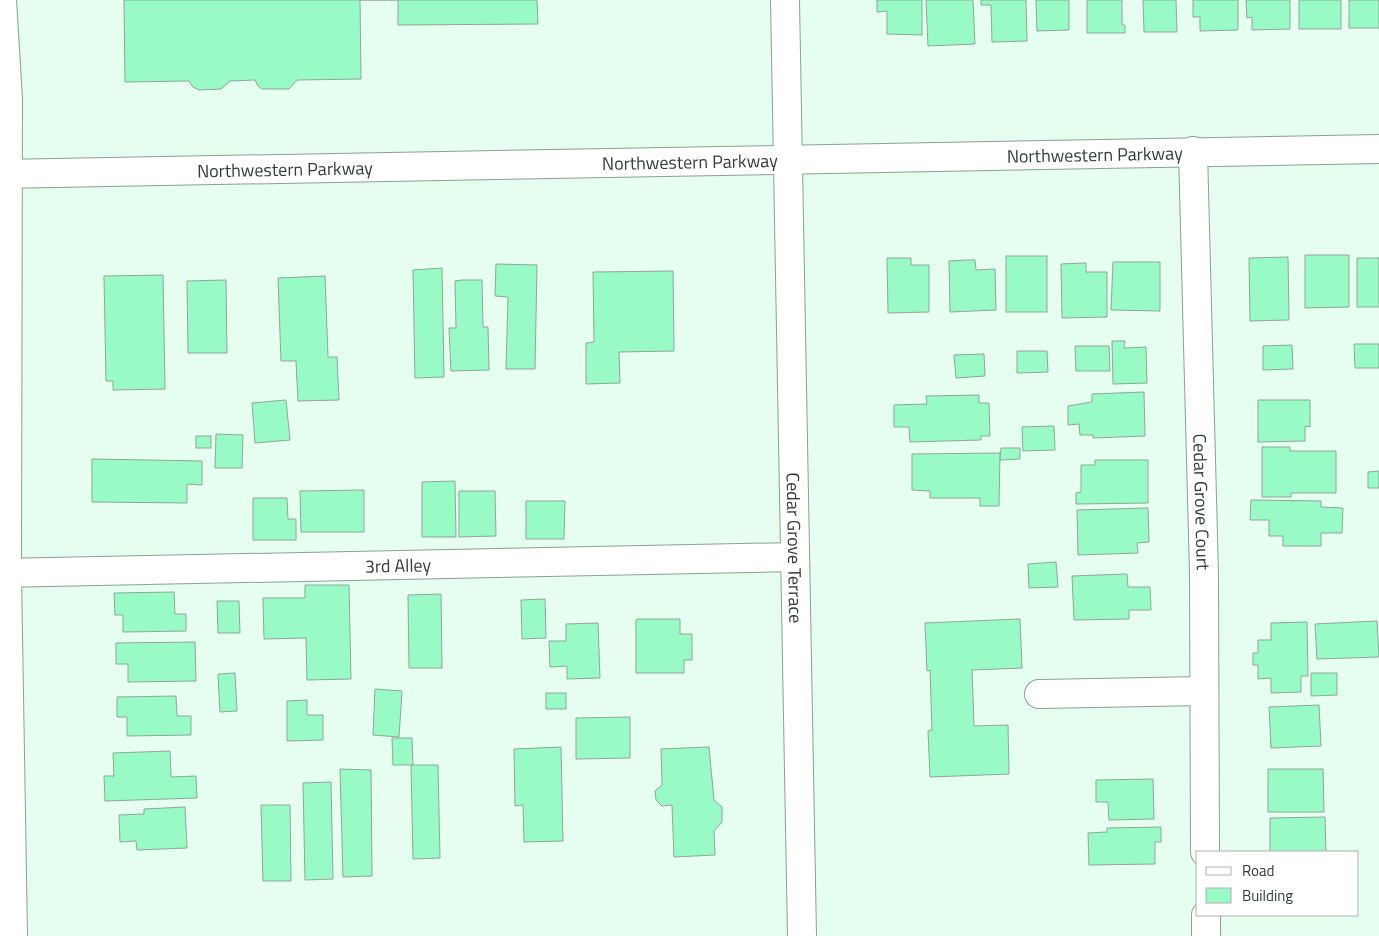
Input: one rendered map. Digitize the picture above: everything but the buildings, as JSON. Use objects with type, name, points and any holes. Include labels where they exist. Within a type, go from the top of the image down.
[{"type":"street","points":[[2,0],[8,99],[4,173],[6,253],[4,573],[13,936]]},
{"type":"street","name":"Cedar Grove Terrace","points":[[786,0],[802,936]]},
{"type":"street","name":"Northwestern Parkway","points":[[4,173],[1379,148]]},
{"type":"street","name":"Cedar Grove Court","points":[[1193,151],[1204,575],[1205,851]]},
{"type":"street","name":"3rd Alley","points":[[4,573],[795,557]]},
{"type":"street","points":[[1039,694],[1204,691]]},
{"type":"street","points":[[1206,916],[1206,936]]}]
